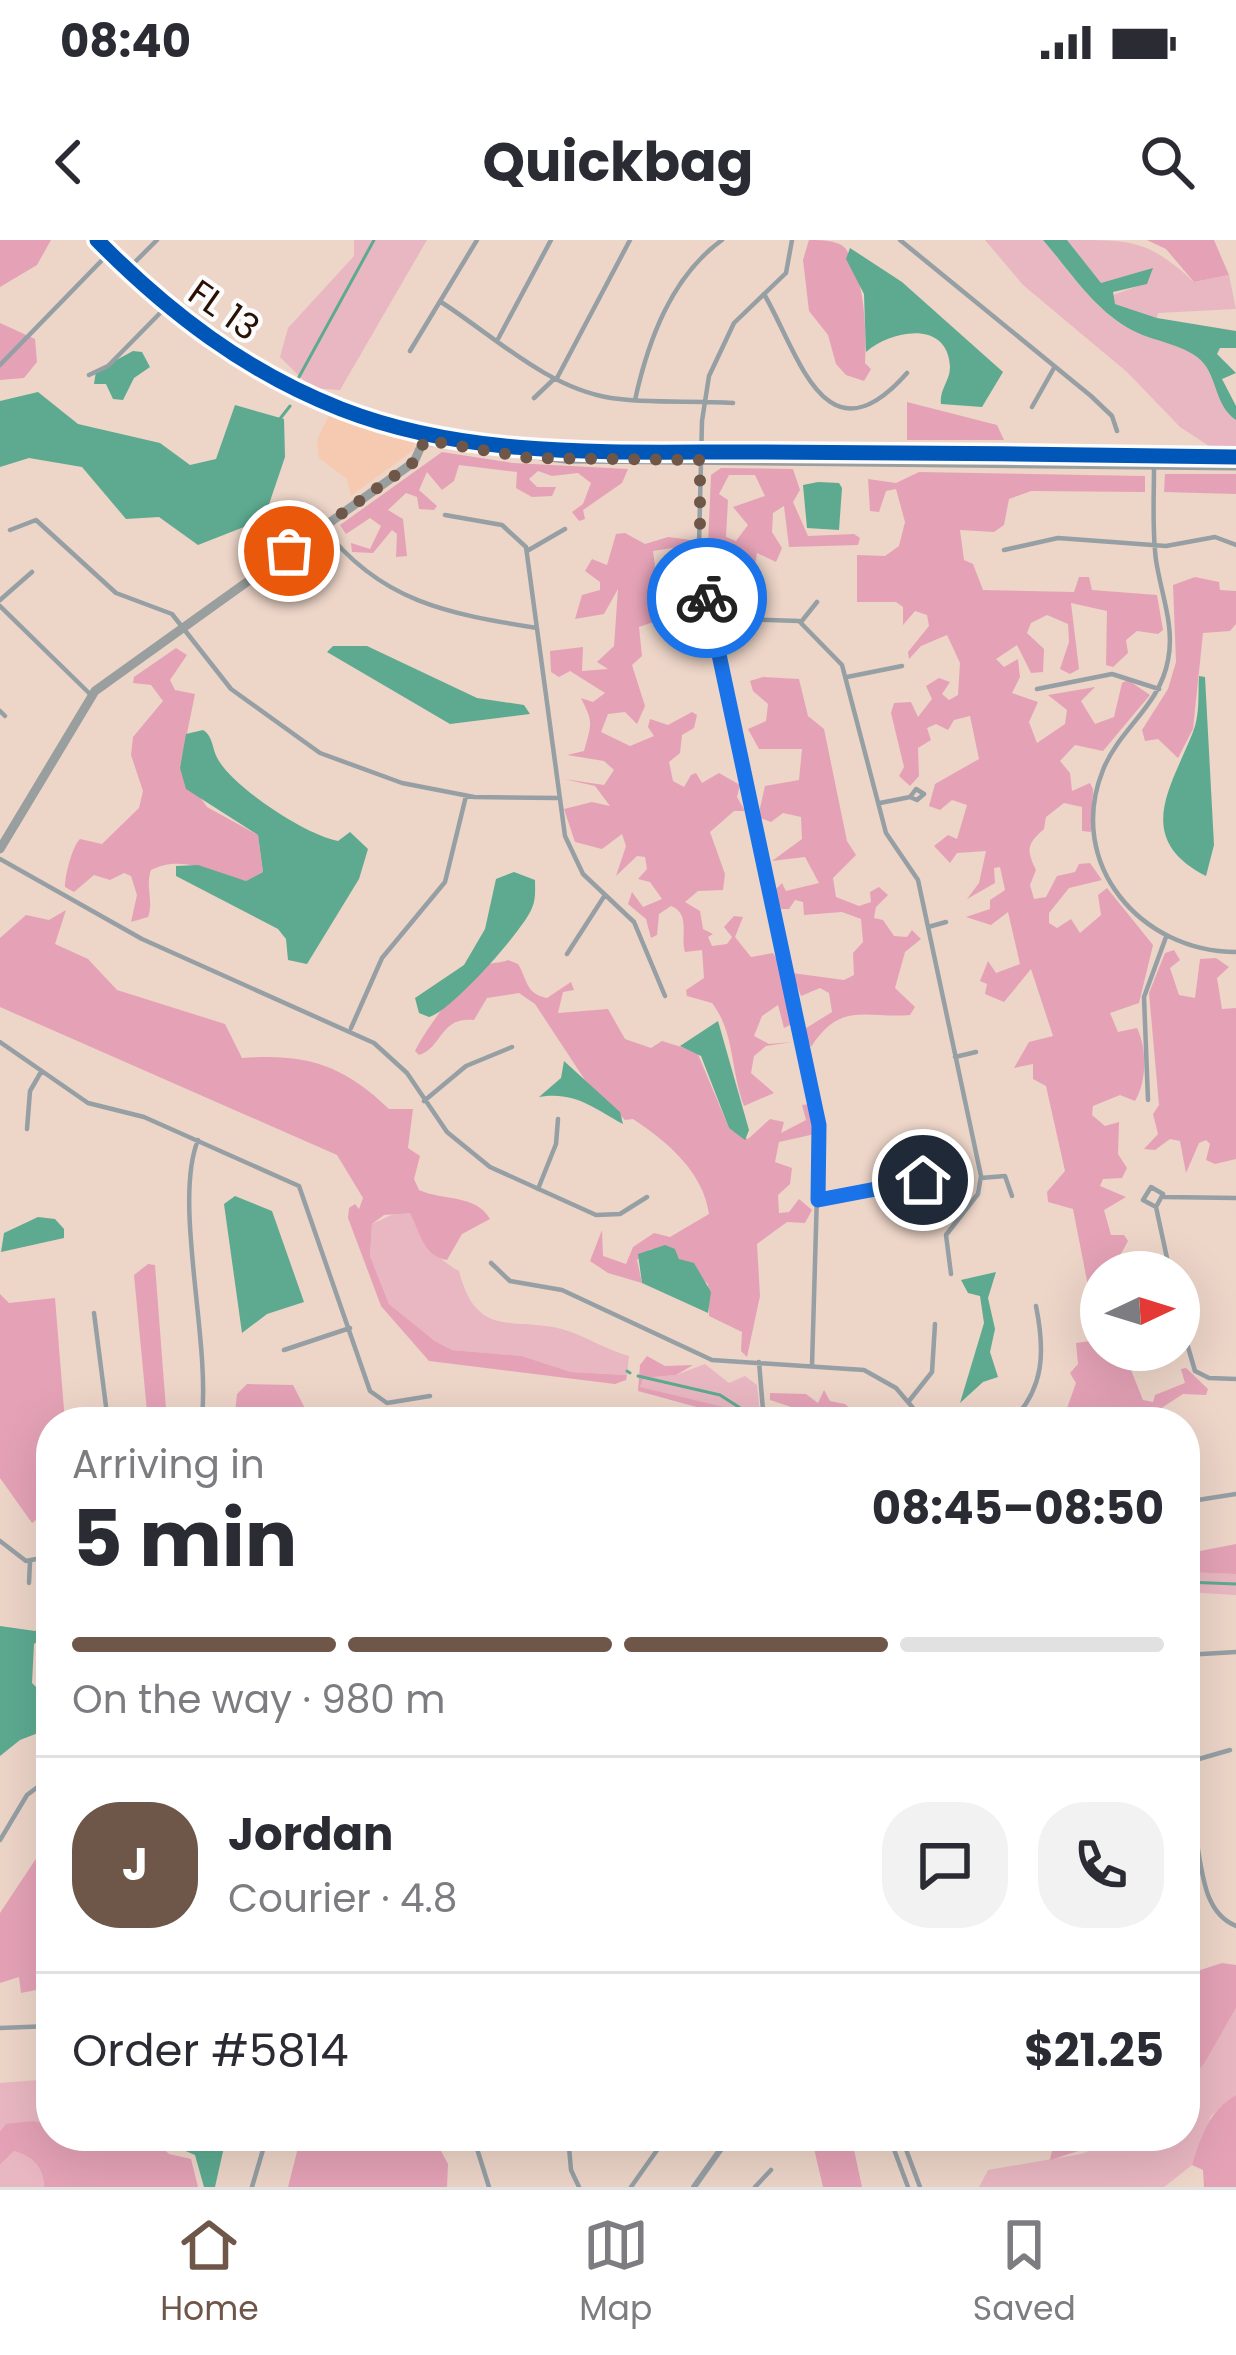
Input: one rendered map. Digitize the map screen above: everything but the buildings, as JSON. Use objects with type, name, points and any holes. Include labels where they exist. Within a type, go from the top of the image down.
[{"type":"main road","name":"FL 13","points":[[97,240],[167,306],[255,368],[332,406],[426,437]]},
{"type":"main road","points":[[0,849],[91,695],[414,462],[426,437],[700,456],[1236,462]]},
{"type":"street","points":[[127,270],[157,240]]},
{"type":"street","points":[[410,351],[477,240]]},
{"type":"street","points":[[498,339],[551,240]]},
{"type":"street","points":[[534,398],[555,379],[630,240]]},
{"type":"street","points":[[635,400],[653,338],[675,291],[722,240]]},
{"type":"street","points":[[792,240],[786,273],[728,333],[704,400],[700,560],[819,1125],[812,1365]]},
{"type":"street","points":[[900,240],[1112,416],[1117,431]]},
{"type":"street","points":[[0,364],[110,253]]},
{"type":"street","points":[[764,294],[801,371],[828,401],[850,408],[873,405],[908,373]]},
{"type":"street","points":[[441,302],[555,379],[597,395],[733,403]]},
{"type":"street","points":[[89,375],[108,366],[167,306]]},
{"type":"street","points":[[1032,407],[1054,368]]},
{"type":"street","points":[[1154,460],[1154,546],[1170,631],[1159,688],[1109,756],[1097,787],[1093,824],[1097,851],[1112,888],[1133,914],[1166,937],[1201,949],[1236,952]]},
{"type":"street","points":[[445,515],[502,525],[527,551],[557,798],[574,860],[634,922],[665,996]]},
{"type":"street","points":[[10,530],[29,519],[38,521],[116,593],[166,610],[232,689],[300,741],[372,775],[466,796],[557,798]]},
{"type":"street","points":[[323,527],[354,564],[395,594],[440,611],[538,628]]},
{"type":"street","points":[[527,551],[565,529]]},
{"type":"street","points":[[1004,550],[1058,538],[1154,546],[1208,537],[1236,545]]},
{"type":"street","points":[[32,572],[0,603],[91,695]]},
{"type":"street","points":[[801,622],[817,602]]},
{"type":"street","points":[[712,619],[801,622],[834,651],[847,677],[888,839],[916,874],[981,1178],[978,1194],[945,1240],[951,1274]]},
{"type":"street","points":[[847,677],[902,666]]},
{"type":"street","points":[[1037,688],[1112,674],[1159,688]]},
{"type":"street","points":[[350,1030],[382,958],[445,882],[466,796]]},
{"type":"street","points":[[880,803],[910,797]]},
{"type":"street","points":[[0,859],[142,939],[350,1030],[390,1054],[467,1152],[602,1216],[627,1212],[647,1197]]},
{"type":"street","points":[[566,954],[605,895]]},
{"type":"street","points":[[928,927],[946,922]]},
{"type":"street","points":[[1148,1100],[1144,997],[1166,937]]},
{"type":"street","points":[[0,1042],[92,1105],[144,1117],[303,1191],[374,1397],[394,1403],[430,1396]]},
{"type":"street","points":[[424,1101],[466,1066],[512,1047]]},
{"type":"street","points":[[955,1057],[976,1052]]},
{"type":"street","points":[[27,1129],[30,1091],[41,1072]]},
{"type":"street","points":[[538,1189],[556,1144],[558,1119]]},
{"type":"street","points":[[198,1140],[188,1174],[205,1371],[203,1407]]},
{"type":"street","points":[[981,1178],[1005,1176],[1012,1196]]},
{"type":"street","points":[[818,1200],[919,1180],[964,1212]]},
{"type":"street","points":[[1165,1251],[1156,1208],[1143,1197],[1153,1186],[1163,1197],[1236,1198]]},
{"type":"street","points":[[1156,1208],[1163,1197]]},
{"type":"street","points":[[491,1263],[510,1281],[562,1290],[707,1358],[864,1370],[914,1407]]},
{"type":"street","points":[[1023,1407],[1041,1372],[1036,1306]]},
{"type":"street","points":[[94,1313],[106,1407]]},
{"type":"street","points":[[909,1401],[932,1372],[935,1324]]},
{"type":"street","points":[[284,1350],[350,1328]]},
{"type":"street","points":[[759,1362],[763,1407]]},
{"type":"street","points":[[1195,1371],[1209,1378],[1236,1379]]},
{"type":"street","points":[[1200,1500],[1236,1495]]},
{"type":"street","points":[[0,1541],[12,1555],[36,1560]]},
{"type":"street","points":[[29,1583],[30,1562]]},
{"type":"street","points":[[1200,1654],[1236,1652]]},
{"type":"street","points":[[1200,1759],[1230,1750]]},
{"type":"street","points":[[0,1840],[36,1789]]},
{"type":"street","points":[[1200,1845],[1210,1904],[1236,1926]]},
{"type":"street","points":[[0,2028],[36,2027]]},
{"type":"street","points":[[252,2187],[263,2151]]},
{"type":"street","points":[[478,2151],[489,2187]]},
{"type":"street","points":[[569,2151],[579,2187]]},
{"type":"street","points":[[631,2187],[656,2151]]},
{"type":"street","points":[[694,2187],[719,2151]]},
{"type":"street","points":[[895,2151],[908,2187]]},
{"type":"street","points":[[907,2151],[920,2187]]},
{"type":"street","points":[[755,2187],[771,2170]]},
{"type":"shaded area","points":[[0,240],[51,240],[37,265],[0,287]]},
{"type":"shaded area","points":[[354,240],[427,240],[340,390],[311,388],[280,357],[288,328],[354,256]]},
{"type":"shaded area","points":[[809,240],[839,244],[852,261],[863,303],[865,363],[871,369],[864,381],[846,375],[836,364],[828,335],[809,311],[803,260]]},
{"type":"shaded area","points":[[985,240],[1043,240],[1115,320],[1197,357],[1209,371],[1223,406],[1236,420],[1236,447],[1209,446],[1180,427],[1127,372],[1023,285]]},
{"type":"shaded area","points":[[1043,240],[1067,240],[1101,283],[1153,268],[1147,284],[1113,292],[1115,304],[1157,318],[1236,331],[1236,348],[1220,348],[1217,354],[1236,373],[1222,379],[1236,406],[1236,420],[1223,406],[1204,363],[1115,319]]},
{"type":"shaded area","points":[[1067,240],[1138,245],[1194,282],[1229,275],[1236,309],[1158,313],[1157,318],[1115,304],[1110,296],[1147,283],[1101,284]]},
{"type":"shaded area","points":[[1147,240],[1214,240],[1229,275],[1194,282],[1166,249]]},
{"type":"shaded area","points":[[850,248],[902,282],[1003,372],[982,407],[941,404],[950,367],[947,351],[929,335],[902,335],[866,352],[864,294],[846,259]]},
{"type":"shaded area","points":[[0,323],[35,339],[37,362],[24,378],[0,380]]},
{"type":"shaded area","points":[[133,351],[142,352],[150,367],[134,378],[123,400],[113,399],[106,384],[94,384],[96,371]]},
{"type":"shaded area","points":[[38,392],[78,424],[160,443],[190,465],[216,459],[235,405],[284,419],[285,457],[264,519],[198,545],[159,517],[126,519],[82,467],[29,458],[0,467],[0,401]]},
{"type":"shaded area","points":[[907,402],[997,425],[1004,440],[907,440]]},
{"type":"shaded area","points":[[331,411],[413,440],[415,449],[351,496],[347,479],[319,458],[317,440]]},
{"type":"shaded area","points":[[442,452],[513,463],[628,469],[622,483],[583,510],[585,519],[579,521],[572,512],[583,504],[591,483],[578,473],[552,476],[538,471],[529,479],[537,487],[556,487],[552,496],[532,497],[516,488],[517,472],[459,465],[454,481],[442,490],[427,472],[419,490],[437,506],[434,510],[419,509],[417,497],[406,493],[388,510],[403,519],[407,556],[396,557],[397,534],[392,530],[373,553],[352,552],[351,543],[370,549],[381,526],[370,518],[346,534],[340,525]]},
{"type":"shaded area","points":[[721,468],[793,469],[800,490],[793,502],[808,536],[854,534],[860,538],[858,545],[789,547],[784,506],[773,513],[772,532],[782,548],[776,562],[757,553],[752,583],[738,577],[732,551],[708,545],[711,475]],"holes":[[[729,475],[755,475],[765,496],[733,507],[748,525],[736,541],[726,537],[728,500],[719,494]]]},
{"type":"shaded area","points":[[919,472],[1145,476],[1145,492],[1031,491],[1009,499],[1004,525],[994,532],[960,530],[964,560],[973,564],[983,590],[1074,592],[1079,577],[1089,577],[1092,590],[1157,595],[1163,630],[1158,634],[1137,631],[1126,640],[1128,653],[1113,667],[1106,665],[1107,611],[1071,603],[1079,669],[1070,674],[1060,669],[1069,642],[1068,624],[1047,615],[1031,623],[1027,633],[1044,649],[1043,672],[1031,673],[1017,645],[996,659],[1004,667],[1018,659],[1020,677],[1012,693],[1038,702],[1029,722],[1037,743],[1065,724],[1067,710],[1048,695],[1095,687],[1081,701],[1095,724],[1114,717],[1122,683],[1128,680],[1150,695],[1103,751],[1075,745],[1060,761],[1070,773],[1072,791],[1090,783],[1093,789],[1091,832],[1082,831],[1082,807],[1064,803],[1046,817],[1030,852],[1036,870],[1030,885],[1034,899],[1046,897],[1057,876],[1075,872],[1079,864],[1090,863],[1102,880],[1069,888],[1049,913],[1049,923],[1057,928],[1071,919],[1080,933],[1101,915],[1098,895],[1107,888],[1153,945],[1139,1003],[1110,1013],[1118,1032],[1137,1028],[1140,1036],[1144,1065],[1139,1093],[1135,1101],[1120,1095],[1093,1106],[1092,1115],[1105,1126],[1119,1122],[1118,1154],[1127,1168],[1122,1178],[1103,1179],[1100,1186],[1126,1197],[1104,1210],[1111,1235],[1124,1235],[1128,1241],[1123,1251],[1081,1251],[1073,1209],[1048,1202],[1047,1192],[1065,1171],[1046,1086],[1033,1079],[1033,1064],[1014,1068],[1029,1042],[1053,1036],[1031,969],[1004,1002],[985,994],[987,984],[980,981],[988,961],[996,973],[1020,964],[1008,912],[991,925],[966,917],[990,909],[990,900],[1005,890],[1000,867],[994,868],[995,883],[967,899],[979,883],[986,851],[957,853],[950,863],[934,846],[948,835],[957,839],[967,805],[952,800],[940,810],[929,806],[935,784],[979,759],[970,716],[954,720],[948,730],[936,724],[927,728],[931,740],[918,748],[919,776],[910,786],[899,776],[904,767],[891,713],[894,703],[911,702],[918,717],[932,699],[926,686],[939,678],[950,682],[942,694],[949,700],[958,695],[960,663],[947,635],[921,646],[909,659],[908,652],[929,626],[927,615],[915,611],[903,625],[903,607],[896,602],[857,602],[857,555],[885,556],[899,546],[905,522],[896,489],[886,491],[879,512],[870,511],[868,479],[896,483]]},
{"type":"shaded area","points":[[1165,474],[1236,474],[1236,494],[1164,492]]},
{"type":"shaded area","points":[[839,483],[842,488],[839,530],[807,528],[803,485]]},
{"type":"shaded area","points":[[625,533],[645,544],[668,537],[691,540],[691,545],[653,551],[662,619],[639,627],[642,656],[632,665],[645,706],[637,724],[625,712],[608,714],[601,732],[630,746],[654,736],[648,727],[650,719],[668,725],[692,712],[697,715],[694,728],[682,735],[680,753],[669,762],[673,781],[684,787],[696,773],[702,783],[719,773],[740,785],[737,797],[745,811],[734,811],[710,832],[725,874],[723,890],[698,891],[685,902],[700,911],[703,929],[713,934],[708,937],[712,946],[727,944],[732,937],[724,927],[734,916],[743,917],[735,937],[751,957],[773,953],[778,961],[792,1024],[784,1028],[778,1005],[762,1016],[754,1036],[769,1044],[792,1042],[766,1046],[754,1056],[751,1073],[774,1093],[744,1106],[719,1014],[712,1003],[687,996],[686,990],[704,978],[702,950],[685,952],[681,914],[671,906],[659,914],[657,935],[651,938],[646,919],[628,904],[632,892],[643,907],[662,899],[650,882],[638,879],[647,869],[645,857],[637,856],[616,876],[626,846],[622,834],[602,849],[575,842],[564,809],[592,802],[610,806],[595,786],[564,779],[604,785],[614,770],[604,761],[567,755],[584,751],[589,733],[581,698],[593,702],[605,693],[570,671],[559,677],[551,672],[550,651],[583,647],[582,671],[608,669],[597,662],[614,646],[618,589],[604,614],[575,619],[582,595],[600,590],[600,582],[585,571],[592,559],[607,565],[616,534]]},
{"type":"shaded area","points":[[1195,577],[1219,582],[1220,590],[1236,591],[1236,624],[1230,631],[1203,633],[1193,729],[1178,758],[1158,739],[1145,741],[1142,730],[1168,689],[1176,662],[1173,585]]},
{"type":"shaded area","points":[[333,646],[367,646],[477,698],[524,705],[530,714],[450,724],[327,652]]},
{"type":"shaded area","points":[[176,648],[187,655],[170,680],[175,690],[195,694],[180,768],[207,807],[258,835],[263,872],[246,881],[187,864],[163,865],[151,870],[148,917],[131,922],[137,895],[131,876],[124,873],[110,880],[94,875],[74,892],[65,887],[66,876],[80,839],[102,844],[139,808],[143,791],[131,755],[133,737],[163,701],[151,685],[133,683],[134,677]]},
{"type":"shaded area","points":[[1199,676],[1205,677],[1214,845],[1206,876],[1183,861],[1164,828],[1168,791],[1198,712]]},
{"type":"shaded area","points":[[799,679],[808,716],[824,729],[847,841],[856,855],[833,878],[836,897],[859,906],[871,902],[870,892],[879,887],[888,895],[876,907],[874,918],[883,920],[894,936],[907,937],[912,930],[921,939],[905,952],[895,988],[915,1007],[910,1015],[844,1017],[822,1032],[811,1047],[803,1030],[832,1012],[829,993],[820,988],[801,996],[792,973],[844,980],[854,975],[853,953],[863,942],[861,919],[842,912],[804,915],[803,902],[795,900],[789,909],[781,909],[775,890],[782,883],[786,891],[819,883],[805,857],[772,861],[802,839],[801,817],[783,813],[771,822],[758,817],[765,786],[799,780],[802,749],[759,749],[748,729],[766,721],[768,704],[753,691],[750,681]]},
{"type":"shaded area","points":[[203,730],[228,772],[256,797],[324,837],[338,841],[350,832],[368,849],[359,879],[307,964],[288,960],[286,939],[278,929],[176,876],[176,866],[198,865],[246,881],[263,872],[258,835],[186,789],[180,768],[186,734]]},
{"type":"shaded area","points":[[514,872],[535,880],[534,901],[526,919],[453,1001],[429,1017],[419,1013],[415,998],[464,965],[485,929],[496,879]]},
{"type":"shaded area","points":[[66,910],[55,944],[88,959],[117,990],[225,1024],[242,1058],[285,1058],[322,1065],[355,1081],[389,1109],[413,1109],[408,1148],[420,1156],[414,1179],[419,1190],[476,1205],[490,1219],[462,1234],[447,1260],[427,1248],[410,1213],[384,1215],[372,1224],[370,1256],[389,1304],[452,1350],[522,1356],[571,1372],[627,1375],[626,1380],[615,1384],[429,1361],[381,1306],[348,1218],[349,1208],[355,1204],[359,1209],[363,1198],[337,1155],[0,1007],[0,938],[26,915],[49,920]]},
{"type":"shaded area","points":[[1174,950],[1180,960],[1170,968],[1179,995],[1195,998],[1200,959],[1216,958],[1229,967],[1217,978],[1222,1009],[1236,1008],[1236,1159],[1215,1164],[1206,1160],[1210,1144],[1206,1140],[1199,1143],[1186,1173],[1180,1141],[1170,1139],[1155,1150],[1144,1149],[1158,1134],[1153,1114],[1159,1105],[1149,993],[1165,953]]},
{"type":"shaded area","points":[[508,960],[518,964],[540,996],[547,998],[571,982],[574,990],[563,992],[558,1013],[608,1009],[625,1039],[651,1048],[662,1041],[697,1052],[729,1128],[748,1139],[770,1119],[784,1122],[781,1133],[806,1120],[802,1105],[810,1104],[815,1134],[779,1142],[775,1162],[792,1168],[790,1184],[778,1195],[779,1213],[789,1212],[799,1199],[812,1210],[805,1223],[787,1222],[757,1244],[760,1296],[747,1357],[741,1351],[742,1332],[709,1316],[708,1284],[679,1259],[675,1249],[651,1249],[637,1260],[642,1283],[608,1273],[590,1261],[602,1230],[603,1256],[626,1264],[633,1247],[654,1233],[670,1237],[709,1214],[700,1185],[682,1159],[633,1119],[625,1120],[585,1080],[535,1004],[519,993],[487,998],[474,1020],[454,1023],[427,1051],[419,1055],[415,1051],[470,978],[489,964]]},
{"type":"shaded area","points":[[718,1021],[749,1130],[745,1140],[729,1128],[701,1056],[680,1046]]},
{"type":"shaded area","points":[[564,1061],[620,1112],[623,1124],[573,1099],[539,1097],[561,1078]]},
{"type":"shaded area","points":[[235,1196],[272,1211],[304,1302],[267,1314],[242,1333],[224,1204]]},
{"type":"shaded area","points":[[400,1211],[411,1213],[430,1247],[459,1271],[467,1294],[488,1317],[549,1326],[629,1356],[627,1375],[571,1372],[522,1356],[452,1350],[435,1341],[389,1304],[370,1256],[372,1224]]},
{"type":"shaded area","points":[[38,1217],[55,1219],[64,1229],[64,1238],[1,1252],[4,1233]]},
{"type":"shaded area","points":[[665,1245],[675,1249],[679,1259],[694,1263],[711,1292],[708,1313],[642,1283],[638,1254]]},
{"type":"shaded area","points":[[148,1264],[155,1265],[166,1407],[147,1407],[134,1275]]},
{"type":"shaded area","points":[[996,1272],[988,1298],[995,1329],[990,1352],[998,1377],[983,1382],[960,1403],[984,1323],[980,1296],[968,1293],[961,1280]]},
{"type":"shaded area","points":[[0,1294],[9,1303],[55,1298],[64,1407],[36,1407],[36,1520],[32,1523],[0,1478]]},
{"type":"shaded area","points":[[1080,1342],[1080,1371],[1131,1371],[1143,1400],[1153,1402],[1155,1395],[1185,1383],[1182,1371],[1189,1371],[1208,1389],[1206,1395],[1183,1394],[1163,1407],[1067,1407],[1076,1383],[1070,1373],[1078,1364],[1076,1343]]},
{"type":"shaded area","points":[[647,1356],[665,1366],[693,1365],[676,1375],[643,1378],[640,1387],[724,1407],[696,1407],[638,1391],[640,1365]]},
{"type":"shaded area","points":[[705,1364],[729,1383],[745,1376],[757,1385],[759,1407],[709,1407],[640,1387],[642,1378],[676,1375]]},
{"type":"shaded area","points":[[247,1384],[293,1385],[304,1407],[236,1407],[237,1394]]},
{"type":"shaded area","points":[[824,1390],[830,1401],[848,1407],[791,1407],[770,1400],[770,1393],[806,1394],[818,1403]]},
{"type":"shaded area","points":[[1236,1544],[1236,1574],[1200,1573],[1200,1551]]},
{"type":"shaded area","points":[[1200,1573],[1236,1574],[1236,1595],[1200,1593]]},
{"type":"shaded area","points":[[0,1626],[35,1631],[36,1734],[0,1756]]},
{"type":"shaded area","points":[[36,1859],[36,1990],[21,1993],[19,1977],[0,1983],[0,1913]]},
{"type":"shaded area","points":[[1222,1963],[1236,1965],[1236,2008],[1200,2068],[1200,1970]]},
{"type":"shaded area","points":[[1236,2008],[1236,2095],[1211,2116],[1200,2144],[1200,2068]]},
{"type":"shaded area","points":[[36,2080],[36,2125],[6,2124],[0,2131],[0,2083]]},
{"type":"shaded area","points":[[1236,2095],[1236,2187],[1204,2187],[1203,2170],[1192,2165],[1207,2125]]},
{"type":"shaded area","points":[[36,2122],[36,2151],[166,2151],[191,2159],[198,2187],[44,2187],[39,2168],[26,2156],[14,2151],[0,2165],[0,2131],[6,2124]]},
{"type":"shaded area","points":[[14,2151],[36,2163],[44,2187],[0,2187],[0,2165]]},
{"type":"shaded area","points":[[186,2151],[223,2151],[215,2187],[204,2187],[195,2155]]},
{"type":"shaded area","points":[[297,2151],[441,2151],[448,2164],[447,2187],[288,2187]]},
{"type":"shaded area","points":[[815,2151],[854,2151],[862,2187],[823,2187]]},
{"type":"shaded area","points":[[1052,2151],[1078,2151],[1050,2160]]},
{"type":"shaded area","points":[[1197,2151],[1192,2165],[1164,2187],[979,2187],[988,2170],[1081,2154]]},
{"type":"waterway","points":[[299,377],[374,240]]},
{"type":"waterway","points":[[279,420],[290,406]]},
{"type":"waterway","points":[[638,1376],[720,1395],[739,1407]]},
{"type":"waterway","points":[[1200,1583],[1236,1584]]},
{"type":"cycle path","points":[[97,240],[180,315],[273,377],[341,409],[444,438],[604,452],[1236,457]]},
{"type":"way so far","points":[[289,551],[414,462],[425,440],[529,458],[700,460],[700,544],[707,598]]},
{"type":"route","points":[[707,598],[819,1125],[818,1200],[923,1180]]}]
